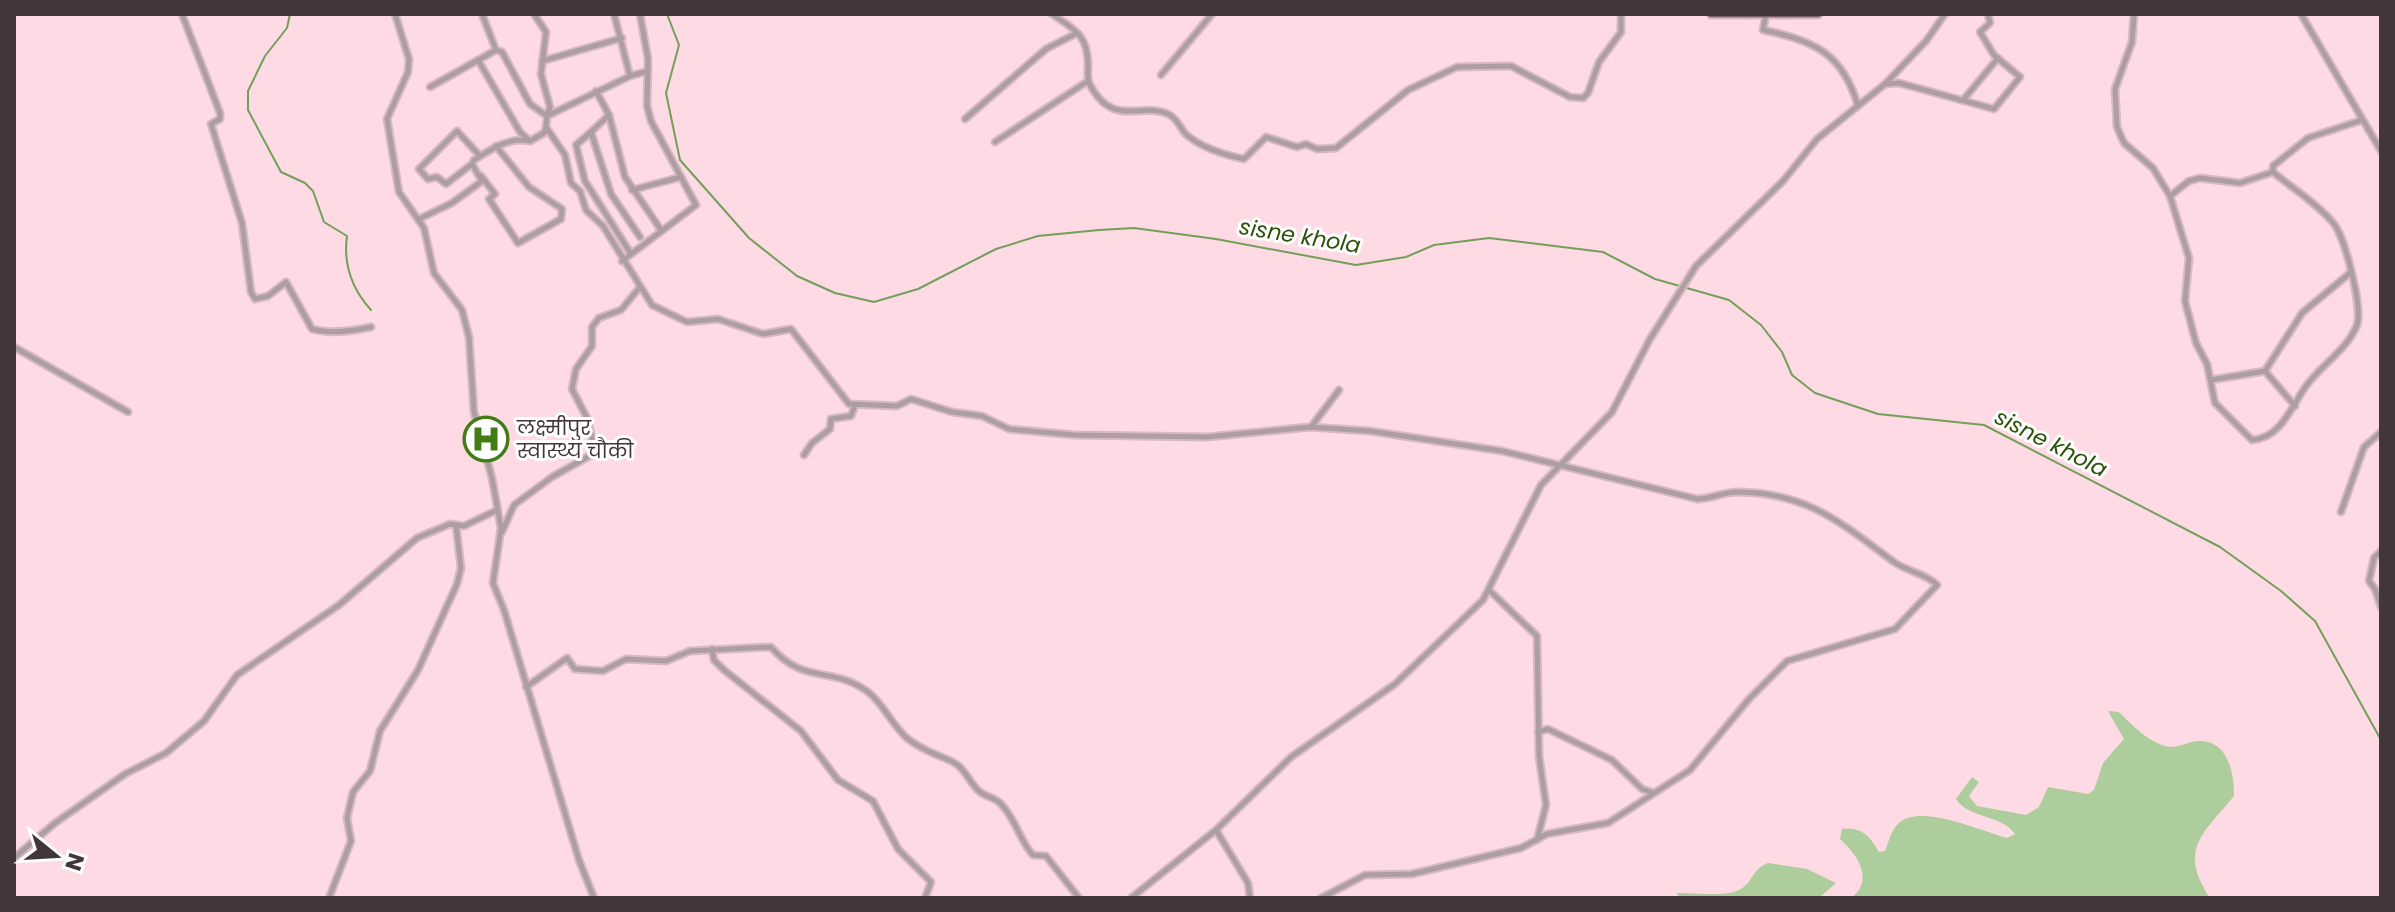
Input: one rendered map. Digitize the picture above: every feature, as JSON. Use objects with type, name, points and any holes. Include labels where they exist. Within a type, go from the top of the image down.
[{"type":"main road","points":[[1711,14],[1818,14]]},
{"type":"street","points":[[182,14],[220,113],[220,119],[211,124],[242,223],[251,292],[255,299],[268,296],[286,282],[312,329],[330,334],[347,328],[371,327]]},
{"type":"street","points":[[395,14],[409,59],[408,72],[387,119],[399,192],[419,219],[428,238],[434,273],[462,310],[474,412],[501,528],[493,583],[594,898]]},
{"type":"street","points":[[482,14],[496,50]]},
{"type":"street","points":[[480,156],[457,131],[419,169],[428,179],[437,177],[446,184],[496,146],[519,138],[530,141],[544,133],[550,107],[541,74],[546,32],[534,14]]},
{"type":"street","points":[[614,14],[630,76]]},
{"type":"street","points":[[622,261],[696,205],[651,121],[647,106],[649,71],[640,14]]},
{"type":"street","points":[[1052,14],[1077,32],[1088,46],[1088,81],[1108,106],[1130,114],[1151,110],[1166,113],[1180,122],[1186,135],[1223,154],[1244,159],[1266,137],[1297,147],[1306,144],[1327,150],[1360,132],[1408,90],[1457,67],[1511,66],[1570,97],[1583,98],[1599,62],[1621,32],[1621,14]]},
{"type":"street","points":[[1161,75],[1212,14]]},
{"type":"street","points":[[1131,898],[1216,830],[1291,757],[1395,684],[1490,591],[1531,500],[1557,467],[1612,412],[1671,303],[1696,266],[1783,181],[1817,139],[1885,84],[1926,41],[1945,14]]},
{"type":"street","points":[[1885,84],[1899,83],[1994,109],[2020,77],[1998,58],[1980,32],[1990,23],[1988,14]]},
{"type":"street","points":[[2134,14],[2132,42],[2115,89],[2117,127],[2124,143],[2153,168],[2170,196],[2189,258],[2185,301],[2218,407],[2252,440],[2277,428],[2295,406],[2316,371],[2346,342],[2358,322],[2359,307],[2335,225],[2273,172]]},
{"type":"street","points":[[2301,14],[2381,150]]},
{"type":"street","points":[[1766,15],[1763,30],[1802,39],[1824,51],[1837,63],[1851,82],[1858,106]]},
{"type":"street","points":[[965,119],[1046,49],[1077,32]]},
{"type":"street","points":[[542,61],[622,38]]},
{"type":"street","points":[[430,87],[496,50],[502,52],[530,104],[547,116]]},
{"type":"street","points":[[1964,99],[1998,58]]},
{"type":"street","points":[[478,60],[520,132],[530,141]]},
{"type":"street","points":[[547,116],[596,91],[649,71]]},
{"type":"street","points":[[995,142],[1088,81]]},
{"type":"street","points":[[596,91],[609,115],[632,190],[661,230]]},
{"type":"street","points":[[609,115],[576,145],[585,181],[631,254]]},
{"type":"street","points":[[2273,172],[2277,160],[2308,138],[2362,120]]},
{"type":"street","points":[[546,127],[565,155],[571,183],[580,191],[586,210],[603,226],[652,305],[687,322],[718,319],[763,334],[791,329],[844,398],[855,405],[897,406],[911,399],[952,412],[982,416],[1009,429],[1075,435],[1207,437],[1310,427],[1370,431],[1502,451],[1697,499],[1711,499],[1735,491],[1785,495],[1823,510],[1902,568],[1937,585],[1895,629],[1787,661],[1749,699],[1690,770],[1608,823],[1547,834],[1536,842],[1412,874],[1365,875],[1321,898]]},
{"type":"street","points":[[591,132],[611,194],[640,237]]},
{"type":"street","points":[[472,164],[495,194],[489,199],[518,243],[561,219],[562,209],[529,187],[496,146]]},
{"type":"street","points":[[2170,196],[2189,181],[2200,178],[2240,183],[2273,172]]},
{"type":"street","points":[[419,219],[469,191],[482,181],[481,176]]},
{"type":"street","points":[[632,190],[681,177]]},
{"type":"street","points":[[2211,380],[2265,371],[2302,313],[2350,273]]},
{"type":"street","points":[[499,541],[514,505],[552,477],[591,455],[594,446],[587,418],[572,389],[576,369],[592,346],[592,327],[599,318],[621,310],[641,286]]},
{"type":"street","points":[[14,347],[128,412]]},
{"type":"street","points":[[2265,371],[2295,406]]},
{"type":"street","points":[[1310,427],[1339,390]]},
{"type":"street","points":[[804,455],[812,443],[830,429],[831,419],[851,416],[855,405]]},
{"type":"street","points":[[2341,512],[2364,447],[2381,432]]},
{"type":"street","points":[[14,858],[55,823],[125,774],[166,753],[204,721],[237,675],[339,605],[417,538],[434,529],[464,526],[497,510]]},
{"type":"street","points":[[329,898],[351,841],[347,818],[353,792],[370,771],[380,731],[418,670],[457,584],[461,568],[456,525]]},
{"type":"street","points":[[2381,551],[2374,558],[2369,581],[2381,607]]},
{"type":"street","points":[[1490,591],[1537,636],[1538,732],[1546,805],[1536,842]]},
{"type":"street","points":[[526,687],[567,658],[575,669],[603,671],[626,659],[666,661],[690,651],[771,647],[784,662],[804,673],[847,680],[870,693],[905,737],[930,755],[952,761],[967,773],[979,791],[999,801],[1024,838],[1028,850],[1033,855],[1046,856],[1057,865],[1079,898]]},
{"type":"street","points":[[712,649],[714,660],[724,670],[801,731],[838,780],[873,801],[898,849],[931,882],[925,898]]},
{"type":"street","points":[[1538,732],[1548,729],[1612,760],[1642,789],[1652,792]]},
{"type":"street","points":[[1216,830],[1248,883],[1250,898]]},
{"type":"green space","points":[[2108,711],[2119,712],[2156,743],[2174,747],[2197,741],[2207,742],[2216,745],[2227,759],[2233,777],[2234,796],[2198,842],[2195,854],[2200,881],[2210,898],[1851,898],[1858,891],[1863,875],[1852,852],[1840,839],[1842,829],[1864,833],[1879,852],[1885,851],[1899,823],[1922,816],[1937,817],[2007,838],[2015,834],[2009,828],[1969,810],[1956,799],[1972,777],[1979,782],[1969,796],[1977,806],[2026,815],[2039,807],[2048,787],[2088,794],[2094,790],[2103,763],[2124,739]]},
{"type":"green space","points":[[1768,863],[1807,869],[1836,883],[1819,898],[1681,898],[1676,893],[1735,892]]},
{"type":"waterway","points":[[290,14],[287,28],[265,56],[248,91],[248,110],[281,172],[305,183],[313,191],[324,222],[347,236],[346,257],[350,276],[371,310]]},
{"type":"waterway","name":"sisne khola","points":[[667,14],[679,45],[666,93],[680,160],[749,238],[797,276],[835,293],[874,302],[918,289],[996,249],[1038,236],[1134,228],[1216,239],[1356,265],[1406,257],[1434,245],[1489,238],[1603,252],[1655,279],[1729,300],[1761,325],[1782,352],[1792,375],[1815,393],[1878,414],[1984,425],[2220,547],[2281,591],[2315,621],[2381,740]]},
{"type":"place","name":"लक्ष्मीपुर स्वास्थ्य चौकी","points":[[486,439]]}]
